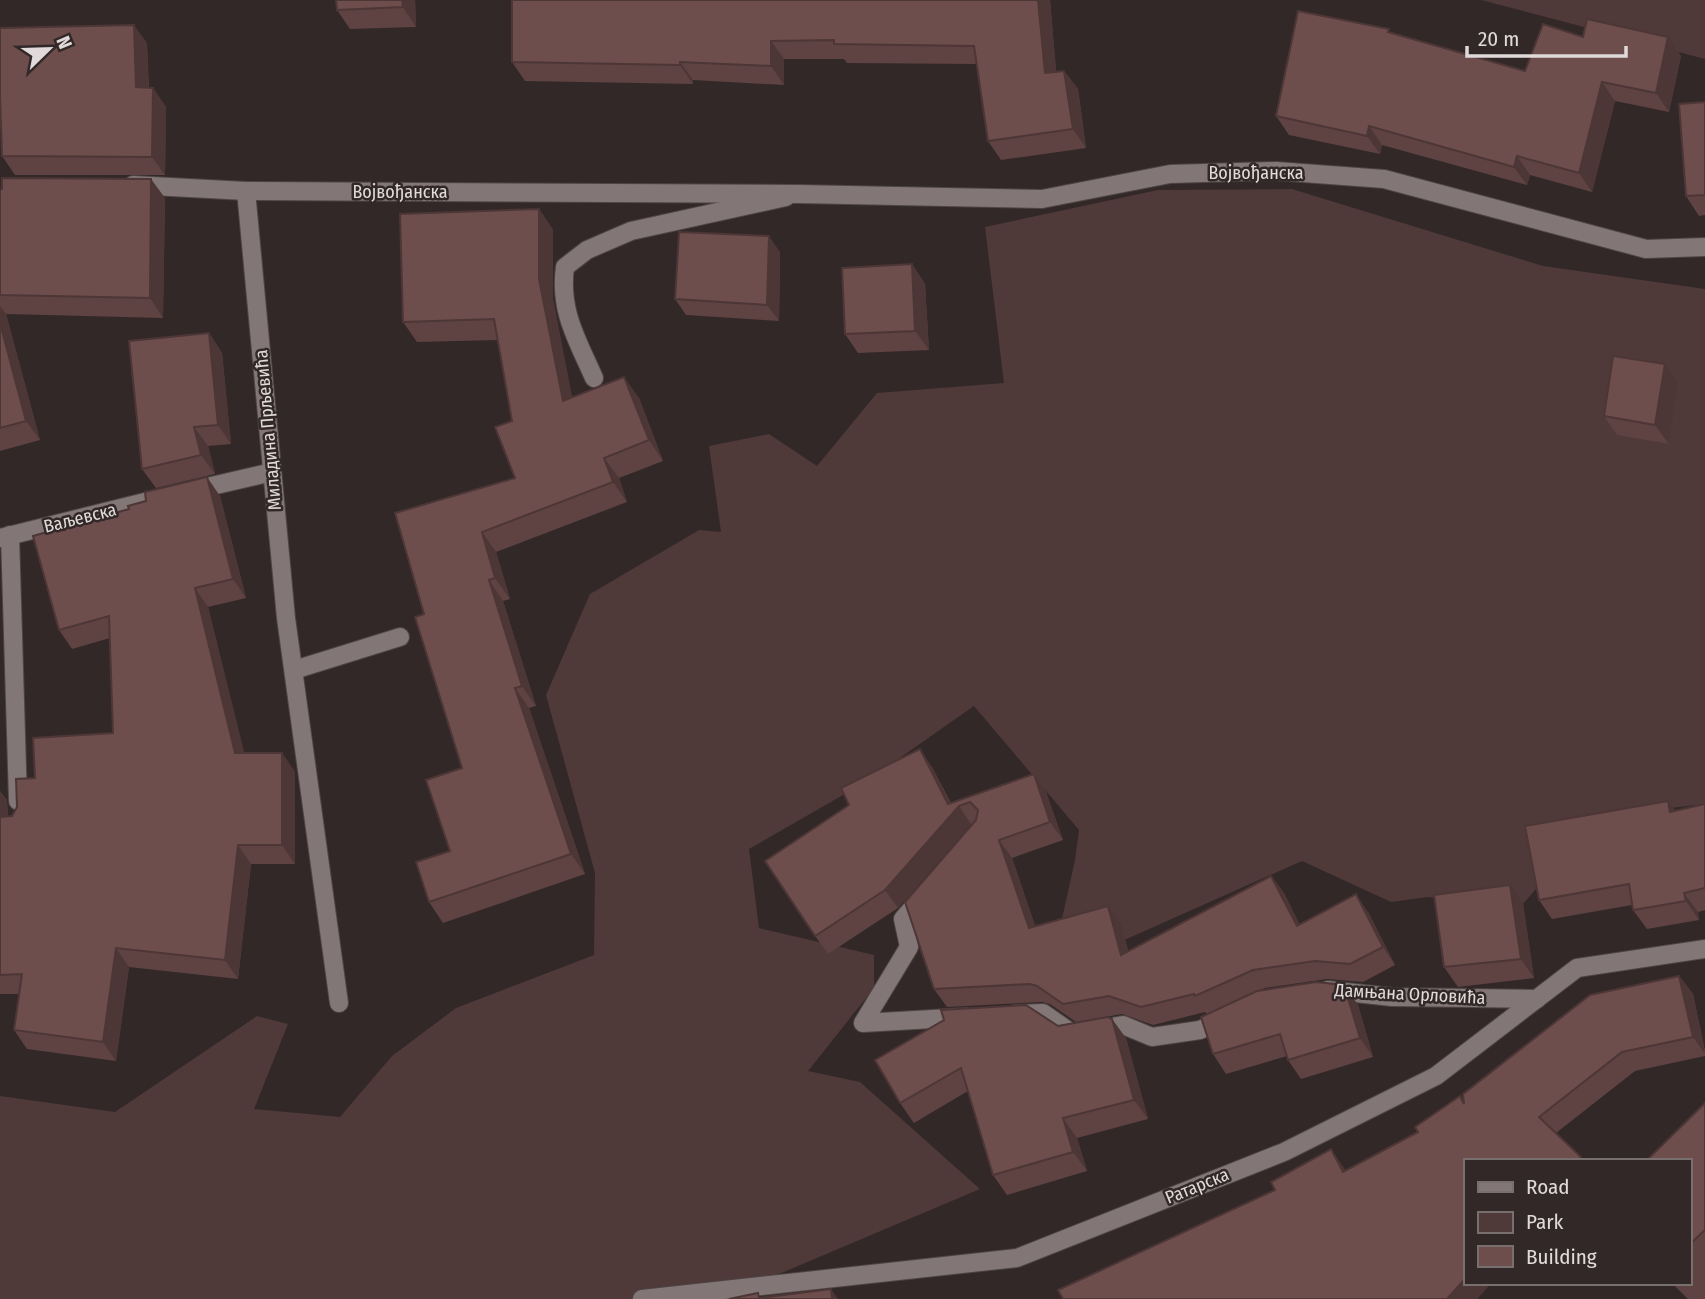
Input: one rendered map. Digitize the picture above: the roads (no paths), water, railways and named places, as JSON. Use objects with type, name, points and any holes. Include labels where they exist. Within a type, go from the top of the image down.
[{"type":"street","name":"Војвођанска","points":[[111,185],[246,191],[799,194],[1042,199],[1170,174],[1276,171],[1384,179],[1646,249],[1705,247]]},
{"type":"street","name":"Миладина Прљевића","points":[[246,191],[286,618],[340,1003]]},
{"type":"street","name":"Војвођанска","points":[[594,378],[566,312],[562,286],[565,267],[587,250],[631,231],[799,194]]},
{"type":"street","name":"Ваљевска","points":[[19,812],[5,536],[272,472]]},
{"type":"street","points":[[293,670],[401,637]]},
{"type":"street","points":[[937,880],[903,919],[909,947],[863,1023],[1044,1013],[1073,1034],[1124,1025],[1152,1037],[1200,1030],[1244,1010]]},
{"type":"street","name":"Ратарска","points":[[642,1299],[1017,1258],[1284,1152],[1436,1076],[1577,968],[1705,949]]},
{"type":"street","name":"Дамњана Орловића","points":[[1316,992],[1329,990],[1392,997],[1537,999]]}]
